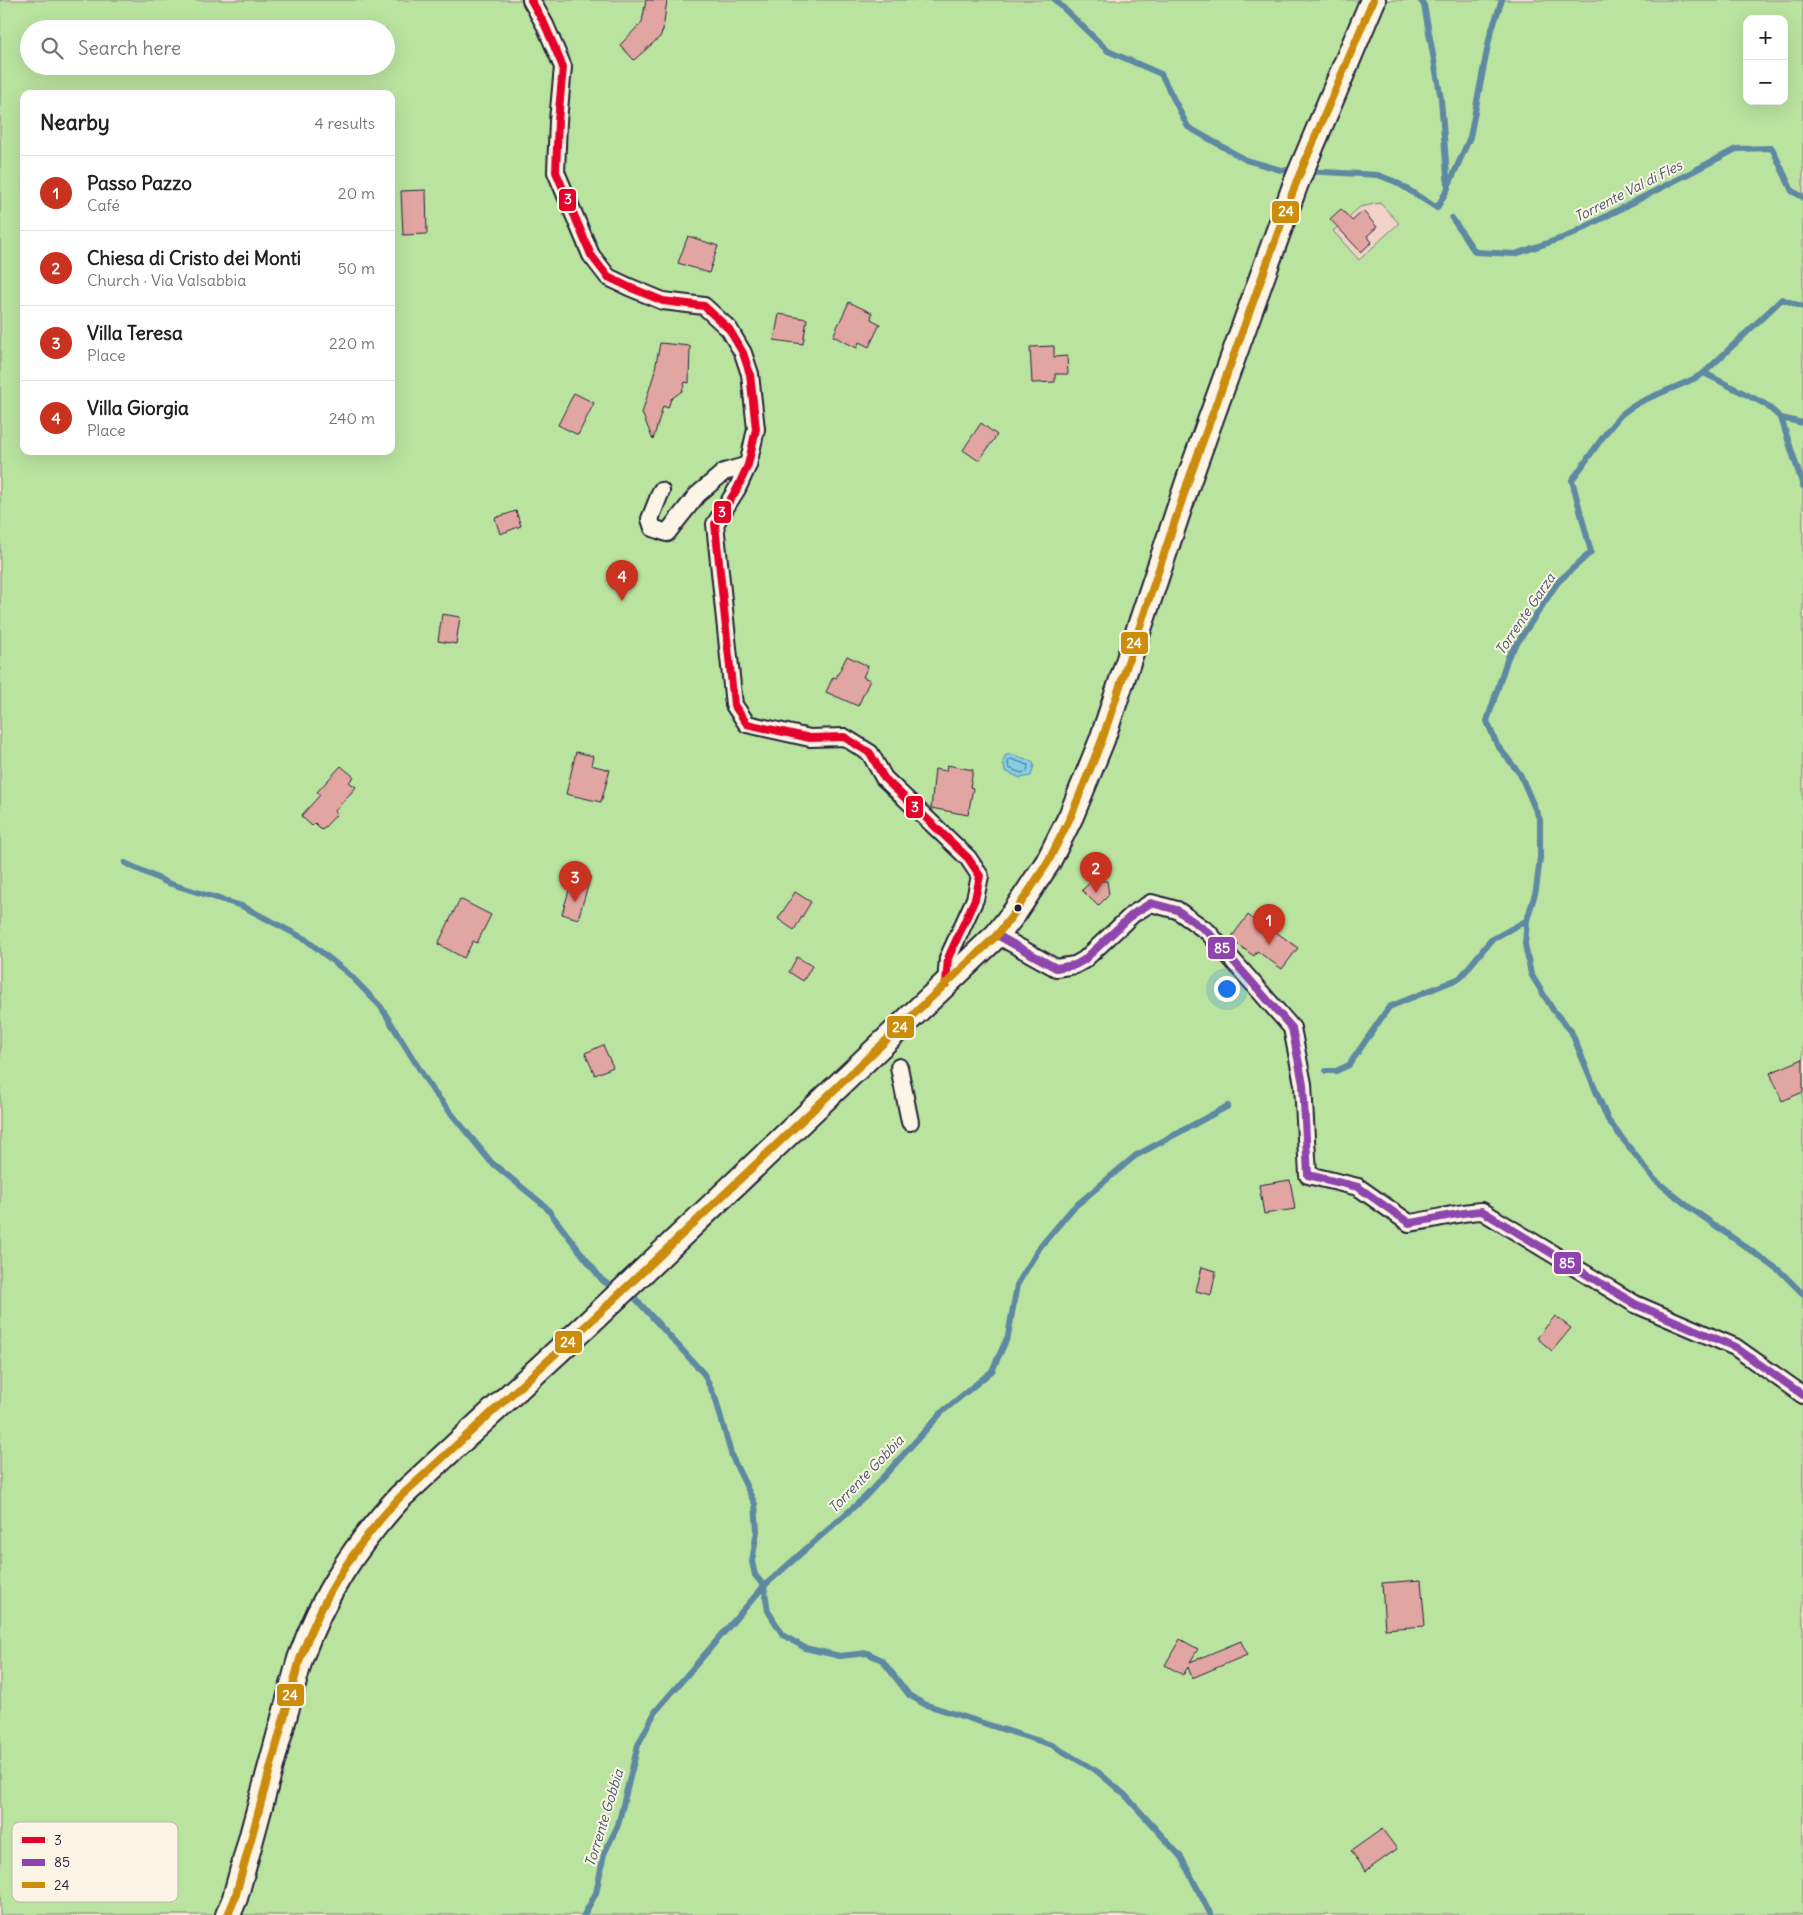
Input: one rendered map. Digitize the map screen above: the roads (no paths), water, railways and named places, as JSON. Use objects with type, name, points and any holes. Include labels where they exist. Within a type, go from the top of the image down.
[{"type":"main road","points":[[228,1915],[235,1898],[300,1659],[324,1602],[349,1558],[400,1497],[602,1310],[997,934],[1021,904],[1048,862],[1071,816],[1102,740],[1188,482],[1296,183],[1374,0]]},
{"type":"street","points":[[532,0],[546,25],[563,67],[556,172],[591,255],[608,276],[663,301],[704,306],[728,329],[743,353],[750,374],[756,428],[748,464],[737,489],[715,524],[734,704],[747,724],[810,738],[844,737],[870,753],[884,778],[968,858],[980,876],[975,899],[948,958],[946,984]]},
{"type":"street","points":[[661,491],[650,519],[653,528],[667,534],[697,495],[724,472],[748,464]]},
{"type":"street","points":[[997,934],[1056,968],[1066,967],[1084,960],[1133,914],[1151,903],[1176,910],[1208,932],[1292,1028],[1303,1084],[1308,1175],[1358,1187],[1409,1223],[1440,1219],[1459,1212],[1482,1211],[1635,1304],[1735,1347],[1803,1395]]},
{"type":"street","points":[[900,1067],[910,1122]]},
{"type":"water","points":[[1011,754],[1032,761],[1034,765],[1031,776],[1020,778],[1005,771],[1003,761],[1006,755]]},
{"type":"waterway","name":"Torrente Val di Fles","points":[[1055,0],[1108,51],[1161,74],[1188,127],[1246,160],[1281,170],[1296,171]]},
{"type":"waterway","points":[[1306,171],[1378,175],[1396,182],[1437,208],[1448,188],[1441,99],[1424,5],[1420,0]]},
{"type":"waterway","points":[[1448,187],[1470,137],[1490,35],[1502,0]]},
{"type":"waterway","name":"Torrente Val di Fles","points":[[1452,218],[1475,252],[1515,254],[1568,236],[1736,149],[1772,148],[1792,191],[1803,197]]},
{"type":"waterway","name":"Torrente Garza","points":[[1326,1071],[1336,1071],[1349,1065],[1389,1007],[1460,978],[1491,940],[1527,920],[1536,890],[1540,858],[1540,820],[1520,774],[1497,745],[1487,721],[1508,657],[1558,582],[1591,552],[1572,480],[1609,429],[1630,408],[1704,373],[1782,299],[1803,307]]},
{"type":"waterway","points":[[1704,373],[1765,404],[1781,418],[1803,423]]},
{"type":"waterway","points":[[1781,418],[1803,486]]},
{"type":"waterway","points":[[125,863],[168,883],[242,906],[305,939],[349,974],[381,1007],[433,1091],[491,1162],[545,1206],[602,1280],[616,1290]]},
{"type":"waterway","points":[[1527,920],[1525,944],[1531,974],[1553,1010],[1571,1031],[1608,1120],[1654,1179],[1689,1207],[1780,1271],[1803,1294]]},
{"type":"waterway","name":"Torrente Gobbia","points":[[584,1915],[596,1893],[604,1854],[618,1825],[638,1745],[655,1712],[764,1586],[865,1497],[942,1412],[992,1371],[1008,1336],[1017,1285],[1040,1247],[1073,1208],[1135,1156],[1228,1106]]},
{"type":"waterway","points":[[628,1294],[634,1297],[704,1374],[716,1400],[732,1457],[755,1504],[757,1531],[752,1562],[755,1575],[764,1586],[768,1611],[783,1635],[805,1648],[840,1656],[867,1653],[882,1660],[909,1695],[924,1704],[1052,1745],[1098,1772],[1125,1795],[1181,1857],[1211,1915]]},
{"type":"place","name":"Villa Giorgia","points":[[622,601]]},
{"type":"place","name":"Chiesa di Cristo dei Monti","points":[[1096,893]]},
{"type":"place","name":"Villa Teresa","points":[[575,902]]},
{"type":"place","name":"Passo Pazzo","points":[[1269,945]]}]
